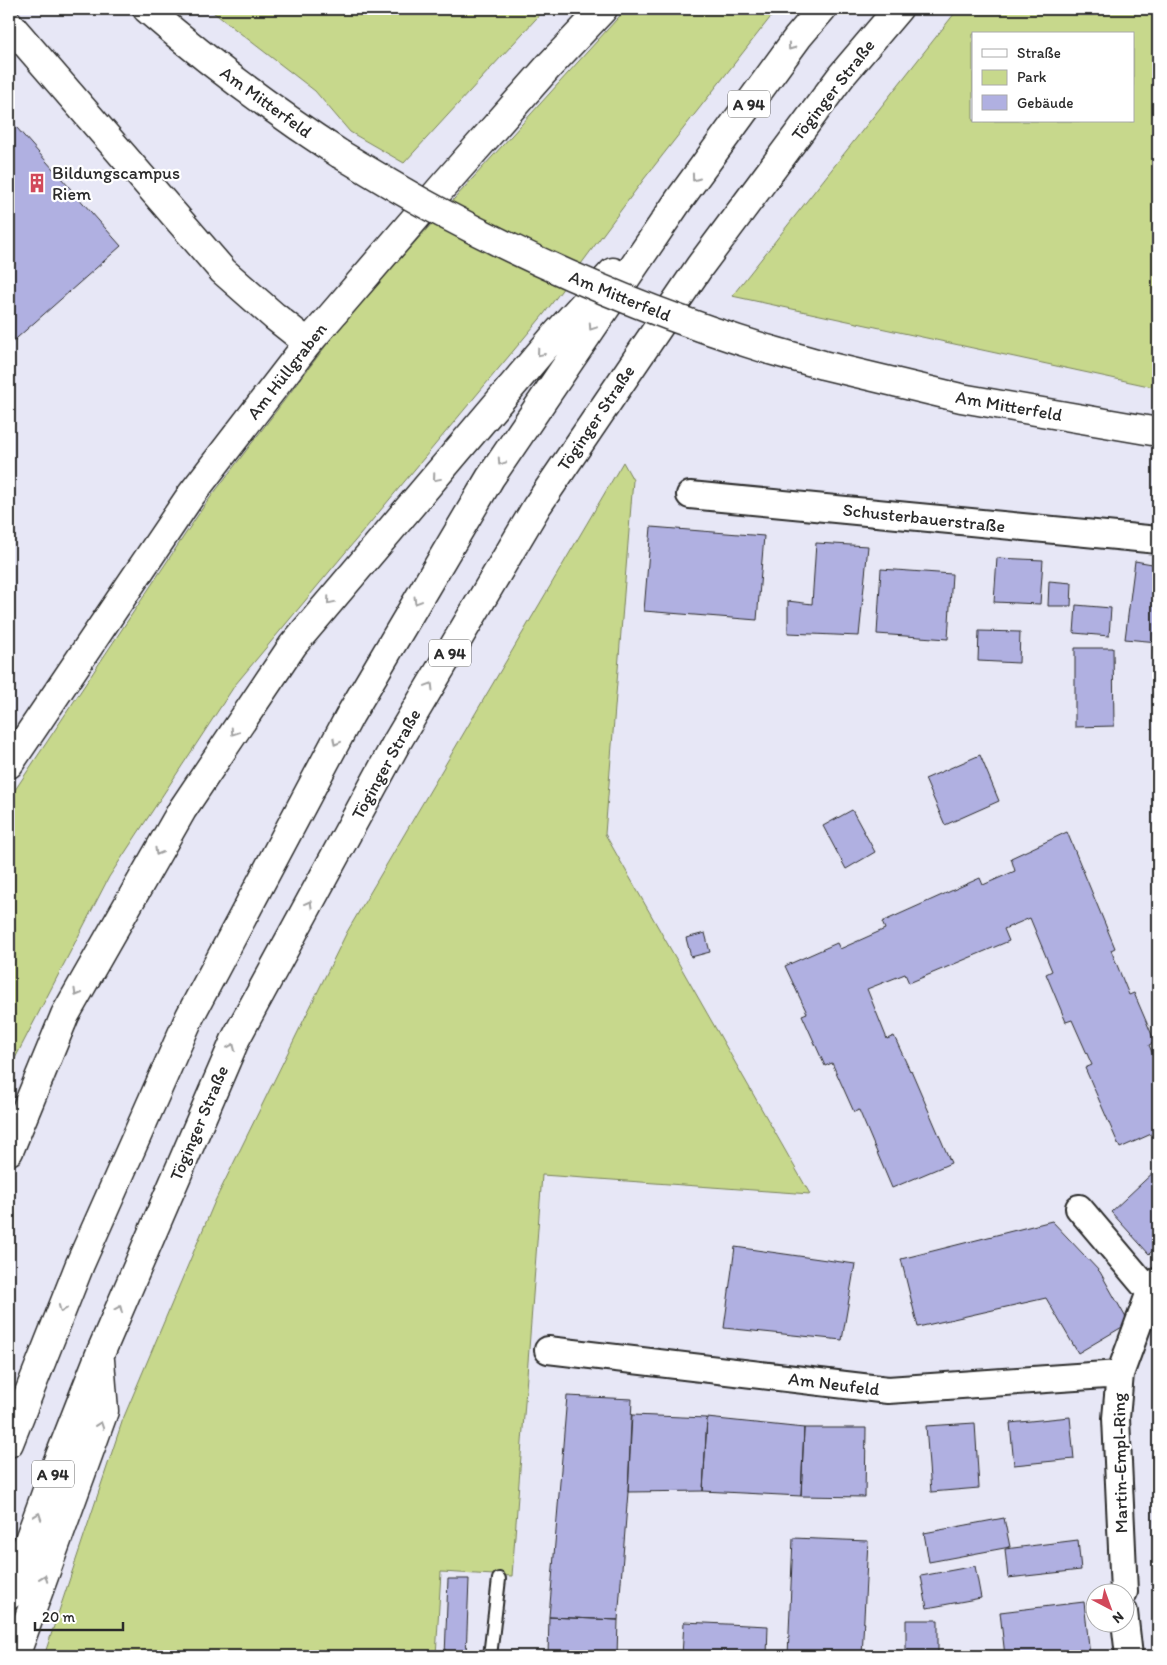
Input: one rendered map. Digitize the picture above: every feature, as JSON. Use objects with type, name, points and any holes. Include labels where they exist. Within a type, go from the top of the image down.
[{"type":"main road","name":"Am Mitterfeld","points":[[147,9],[219,69],[264,103],[340,154],[441,213],[582,282],[680,320],[770,350],[823,365],[961,398],[1158,432]]},
{"type":"main road","name":"Am Hüllgraben","points":[[9,764],[191,495],[308,343],[456,171],[548,67],[603,9]]},
{"type":"main road","name":"A 94","points":[[9,1444],[80,1264],[190,1016],[350,715],[490,478],[678,200],[798,37],[822,9]]},
{"type":"main road","name":"Töginger Straße","points":[[9,1595],[54,1471],[100,1354],[236,1038],[397,742],[527,523],[700,266],[842,75],[898,9]]},
{"type":"main road","points":[[9,24],[224,271],[274,316],[308,343]]},
{"type":"main road","points":[[9,1151],[65,1015],[182,810],[293,645],[551,340],[678,200]]},
{"type":"main road","points":[[15,1656],[104,1411],[100,1354]]},
{"type":"street","name":"Schusterbauerstraße","points":[[690,495],[1158,540]]},
{"type":"street","points":[[1079,1208],[1154,1287]]},
{"type":"street","name":"Martin-Empl-Ring","points":[[1124,1582],[1116,1418],[1120,1374],[1154,1287]]},
{"type":"street","name":"Am Neufeld","points":[[548,1350],[888,1390],[1120,1374]]},
{"type":"street","points":[[1126,1632],[1129,1656]]},
{"type":"lane","points":[[490,1656],[499,1579]]},
{"type":"green space","points":[[209,9],[545,9],[404,163],[350,132],[315,91]]},
{"type":"green space","points":[[626,9],[777,9],[644,179],[544,314],[235,685],[109,877],[9,1070],[9,799],[204,506],[350,314]]},
{"type":"green space","points":[[958,9],[1158,9],[1158,388],[732,296]]},
{"type":"green space","points":[[623,462],[633,480],[605,834],[810,1194],[542,1175],[512,1576],[441,1572],[436,1656],[44,1656],[123,1419],[215,1201],[347,932]]},
{"type":"building","name":"Bildungscampus Riem","points":[[9,119],[121,246],[9,345]]},
{"type":"building","points":[[651,527],[764,536],[757,620],[644,611]]},
{"type":"building","points":[[816,543],[868,546],[859,636],[788,633],[788,601],[812,604]]},
{"type":"building","points":[[997,558],[1043,560],[1040,604],[994,602]]},
{"type":"building","points":[[1135,561],[1158,565],[1158,642],[1125,639]]},
{"type":"building","points":[[881,569],[952,574],[948,639],[877,634]]},
{"type":"building","points":[[1049,581],[1072,583],[1071,606],[1048,606]]},
{"type":"building","points":[[1076,605],[1111,608],[1109,636],[1074,633]]},
{"type":"building","points":[[979,631],[1020,632],[1019,663],[978,661]]},
{"type":"building","points":[[1075,648],[1113,648],[1114,726],[1075,727]]},
{"type":"building","points":[[980,755],[999,801],[945,825],[925,779]]},
{"type":"building","points":[[852,810],[875,852],[846,869],[823,826]]},
{"type":"building","points":[[1067,832],[1115,948],[1111,950],[1129,995],[1134,993],[1155,1042],[1149,1045],[1158,1066],[1158,1131],[1120,1148],[1085,1068],[1092,1065],[1072,1020],[1066,1022],[1046,974],[1052,971],[1030,918],[1004,929],[1009,941],[909,983],[905,974],[867,989],[887,1039],[894,1036],[911,1070],[951,1163],[892,1188],[859,1110],[854,1112],[832,1063],[825,1066],[802,1015],[807,1013],[785,966],[837,943],[840,949],[885,929],[882,922],[980,878],[983,885],[1015,871],[1011,858]]},
{"type":"building","points":[[705,933],[710,952],[691,957],[686,938]]},
{"type":"building","points":[[1158,1168],[1158,1246],[1149,1254],[1111,1212]]},
{"type":"building","points":[[1052,1221],[1100,1272],[1129,1323],[1078,1353],[1046,1298],[918,1327],[901,1259]]},
{"type":"building","points":[[735,1247],[855,1264],[842,1340],[724,1328]]},
{"type":"building","points":[[567,1396],[632,1399],[628,1492],[618,1620],[549,1617]]},
{"type":"building","points":[[632,1415],[707,1418],[703,1491],[628,1492]]},
{"type":"building","points":[[1070,1417],[1074,1459],[1014,1465],[1010,1423]]},
{"type":"building","points":[[707,1418],[804,1428],[801,1496],[703,1491]]},
{"type":"building","points":[[975,1423],[979,1488],[931,1492],[926,1426]]},
{"type":"building","points":[[804,1428],[866,1428],[865,1497],[801,1496]]},
{"type":"building","points":[[1004,1518],[1010,1547],[929,1562],[924,1533]]},
{"type":"building","points":[[793,1538],[868,1541],[862,1656],[788,1656]]},
{"type":"building","points":[[1078,1540],[1081,1570],[1008,1578],[1005,1549]]},
{"type":"building","points":[[975,1566],[981,1598],[927,1608],[921,1576]]},
{"type":"building","points":[[448,1579],[469,1579],[466,1656],[445,1656]]},
{"type":"building","points":[[1084,1602],[1084,1632],[1087,1632],[1090,1656],[1005,1656],[1000,1612]]},
{"type":"building","points":[[549,1617],[618,1620],[617,1656],[548,1656]]},
{"type":"building","points":[[906,1620],[938,1620],[938,1656],[906,1656]]},
{"type":"building","points":[[684,1622],[768,1626],[767,1656],[682,1656]]},
{"type":"place","name":"Bildungscampus Riem","points":[[37,183]]}]
